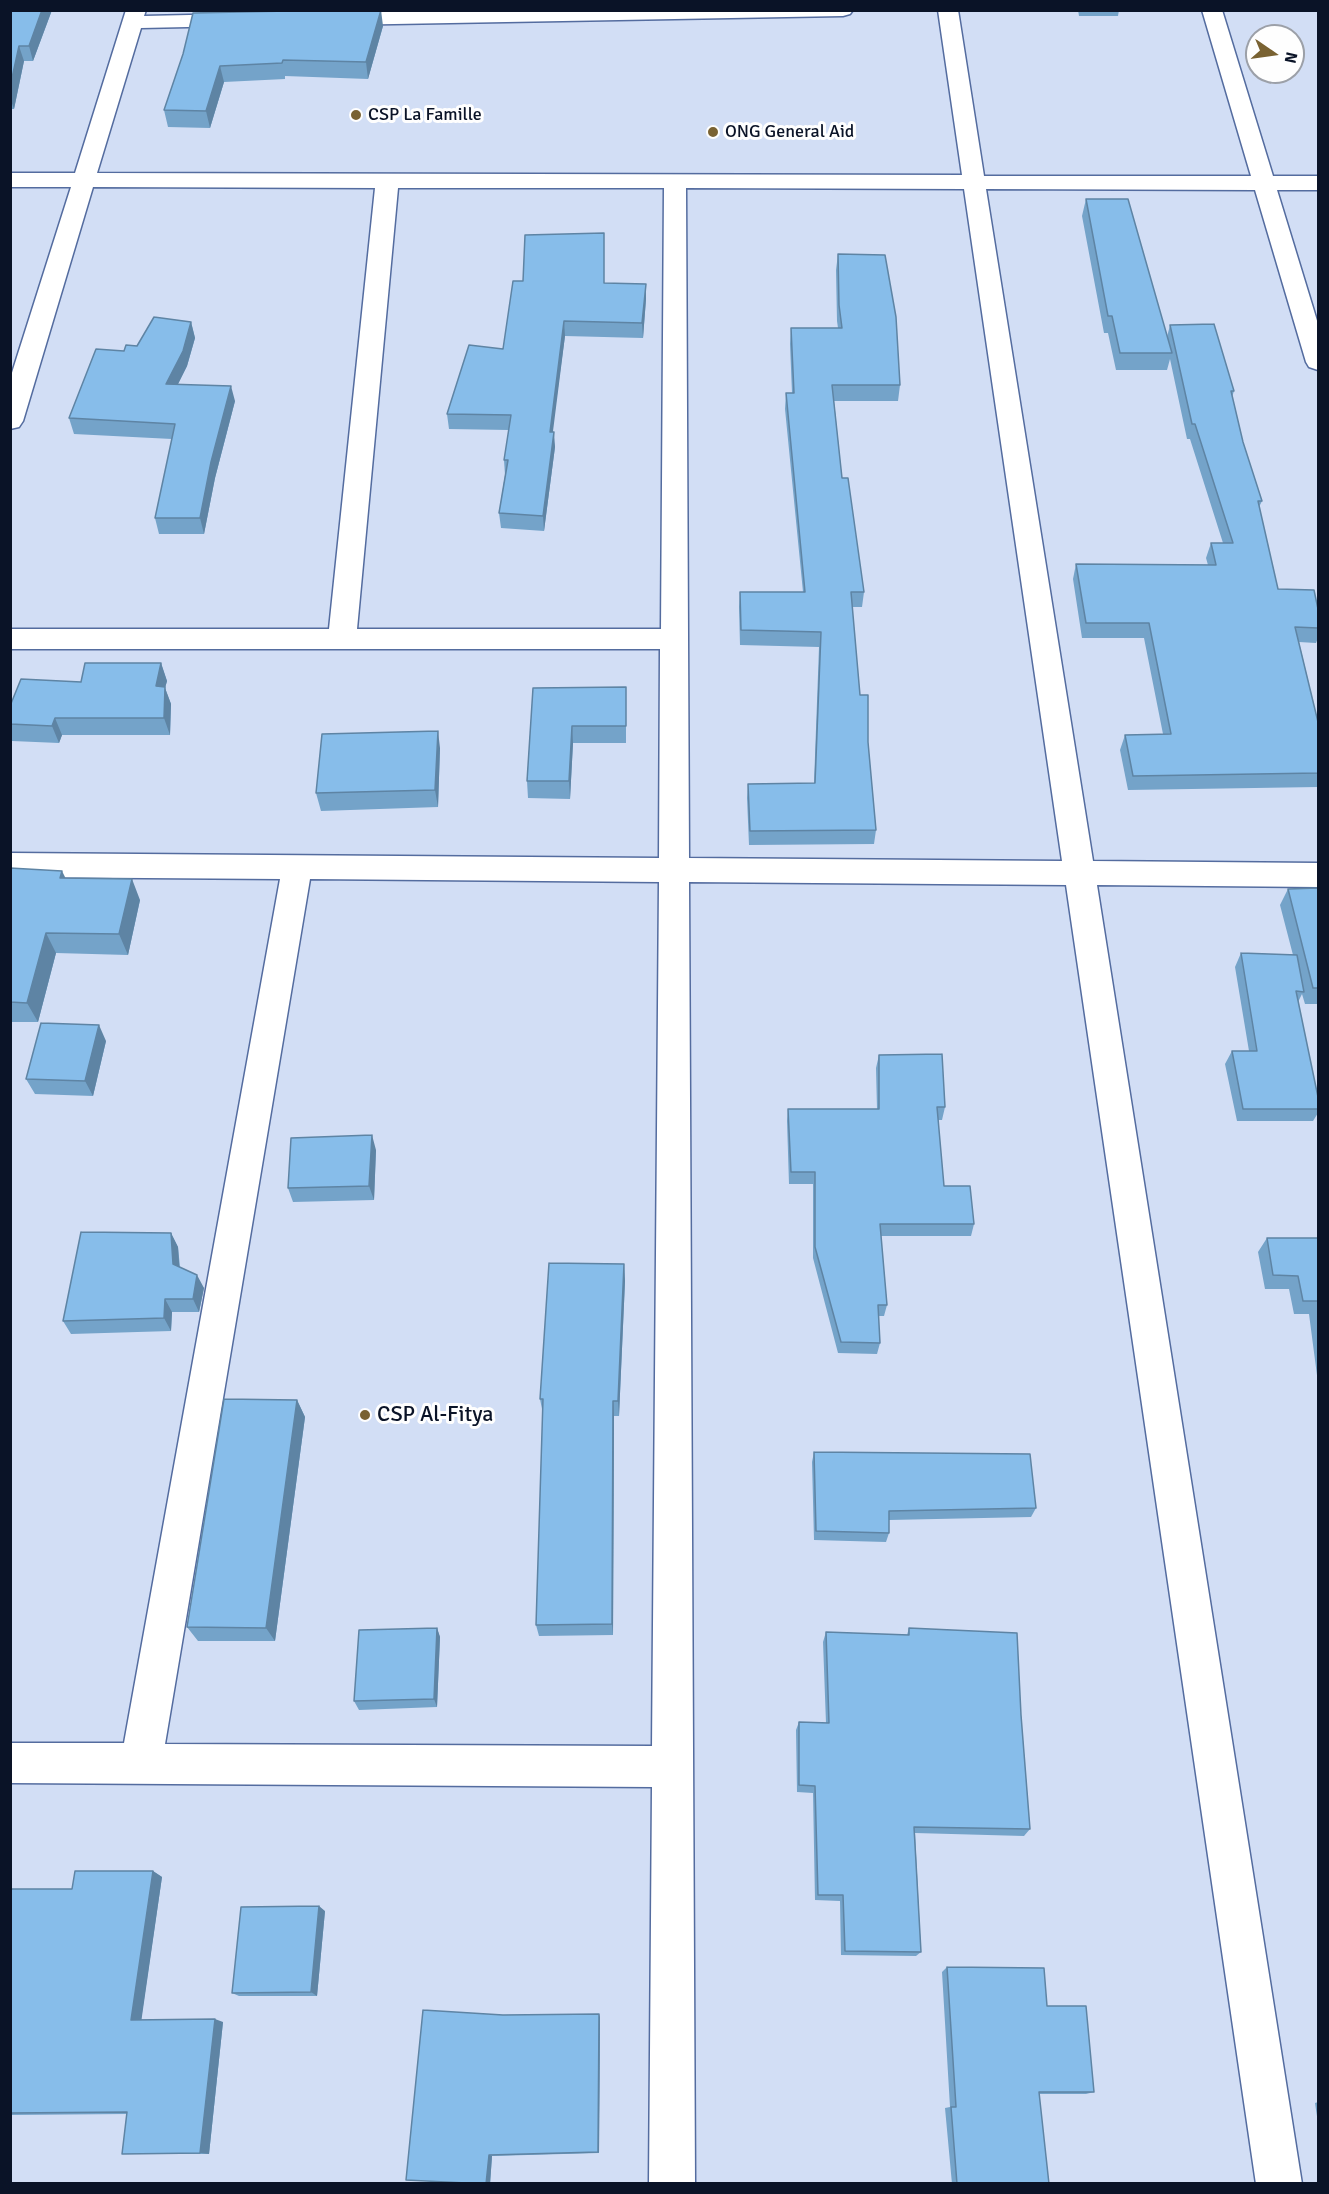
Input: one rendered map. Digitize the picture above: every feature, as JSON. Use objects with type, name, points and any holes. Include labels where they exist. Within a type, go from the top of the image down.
[{"type":"street","points":[[313,19],[843,10]]},
{"type":"street","points":[[948,10],[1279,2184]]},
{"type":"street","points":[[1212,10],[1318,362]]},
{"type":"street","points":[[10,421],[134,16],[253,20]]},
{"type":"street","points":[[10,180],[1318,183]]},
{"type":"street","points":[[342,639],[387,181]]},
{"type":"street","points":[[672,2184],[675,182]]},
{"type":"street","points":[[10,639],[674,639]]},
{"type":"street","points":[[10,865],[1318,875]]},
{"type":"street","points":[[141,1764],[297,867]]},
{"type":"street","points":[[10,1763],[672,1767]]},
{"type":"building","points":[[10,10],[42,10],[29,46],[19,46],[10,87]]},
{"type":"building","points":[[381,10],[366,62],[283,60],[282,63],[220,66],[206,111],[164,110],[183,54],[193,13]]},
{"type":"building","points":[[1086,199],[1128,199],[1172,353],[1120,353],[1112,316],[1108,316]]},
{"type":"building","points":[[604,233],[604,283],[646,284],[642,323],[564,321],[550,432],[554,432],[543,516],[499,513],[508,460],[504,460],[511,415],[447,414],[469,345],[503,349],[513,281],[523,281],[525,235]]},
{"type":"building","points":[[838,254],[885,255],[896,317],[900,385],[832,385],[842,478],[848,478],[864,592],[851,592],[860,695],[868,695],[868,742],[876,830],[750,831],[748,784],[815,783],[821,632],[741,630],[740,592],[805,592],[786,393],[794,393],[791,328],[842,328]]},
{"type":"building","points":[[154,317],[191,322],[183,351],[166,384],[231,386],[211,462],[200,518],[155,518],[175,424],[69,418],[96,349],[124,351],[126,345],[137,346]]},
{"type":"building","points":[[1214,324],[1234,391],[1231,391],[1243,442],[1262,501],[1258,501],[1278,589],[1314,590],[1318,609],[1318,628],[1295,627],[1318,722],[1318,773],[1133,776],[1125,735],[1171,734],[1149,623],[1086,623],[1076,564],[1216,565],[1211,543],[1233,543],[1195,424],[1192,424],[1170,325]]},
{"type":"building","points":[[85,663],[161,663],[156,686],[165,687],[164,718],[55,718],[52,726],[10,724],[10,706],[21,679],[81,682]]},
{"type":"building","points":[[626,687],[626,726],[572,726],[569,781],[527,781],[533,688]]},
{"type":"building","points":[[438,731],[435,790],[316,793],[322,734]]},
{"type":"building","points":[[10,868],[62,871],[60,878],[132,879],[119,934],[46,933],[27,1003],[10,1002]]},
{"type":"building","points":[[1318,888],[1318,988],[1313,988],[1288,889]]},
{"type":"building","points":[[1241,953],[1297,955],[1304,992],[1296,991],[1318,1097],[1318,1109],[1243,1109],[1232,1051],[1257,1051]]},
{"type":"building","points":[[41,1023],[99,1025],[85,1081],[26,1079]]},
{"type":"building","points":[[942,1054],[945,1107],[937,1107],[944,1186],[970,1186],[974,1224],[880,1224],[887,1305],[878,1305],[880,1343],[841,1342],[815,1247],[815,1172],[791,1172],[788,1109],[879,1109],[879,1055]]},
{"type":"building","points":[[372,1135],[369,1186],[288,1188],[291,1138]]},
{"type":"building","points":[[81,1232],[171,1233],[173,1264],[197,1275],[193,1299],[165,1299],[164,1318],[63,1321]]},
{"type":"building","points":[[1267,1238],[1318,1238],[1318,1301],[1303,1301],[1298,1276],[1273,1275]]},
{"type":"building","points":[[549,1263],[624,1264],[618,1401],[613,1401],[612,1624],[536,1625],[543,1399],[540,1399]]},
{"type":"building","points":[[224,1399],[297,1400],[266,1628],[187,1627]]},
{"type":"building","points":[[814,1452],[1030,1454],[1036,1508],[889,1511],[889,1533],[816,1531]]},
{"type":"building","points":[[437,1628],[434,1699],[354,1701],[359,1630]]},
{"type":"building","points":[[909,1628],[1017,1633],[1030,1829],[914,1827],[921,1952],[845,1951],[843,1895],[818,1895],[815,1786],[799,1785],[799,1722],[829,1723],[826,1632],[909,1635]]},
{"type":"building","points":[[75,1871],[153,1871],[131,2020],[215,2019],[200,2153],[122,2154],[127,2112],[10,2113],[10,1889],[72,1889]]},
{"type":"building","points":[[319,1906],[311,1992],[232,1993],[241,1907]]},
{"type":"building","points":[[947,1967],[1044,1968],[1047,2006],[1086,2006],[1094,2092],[1039,2092],[1049,2184],[957,2184],[951,2107],[956,2107]]},
{"type":"building","points":[[423,2010],[503,2015],[599,2014],[598,2152],[489,2155],[486,2184],[406,2180]]},
{"type":"place","name":"CSP La Famille","points":[[356,115]]},
{"type":"place","name":"ONG General Aid","points":[[713,132]]},
{"type":"place","name":"CSP Al-Fitya","points":[[365,1415]]}]
